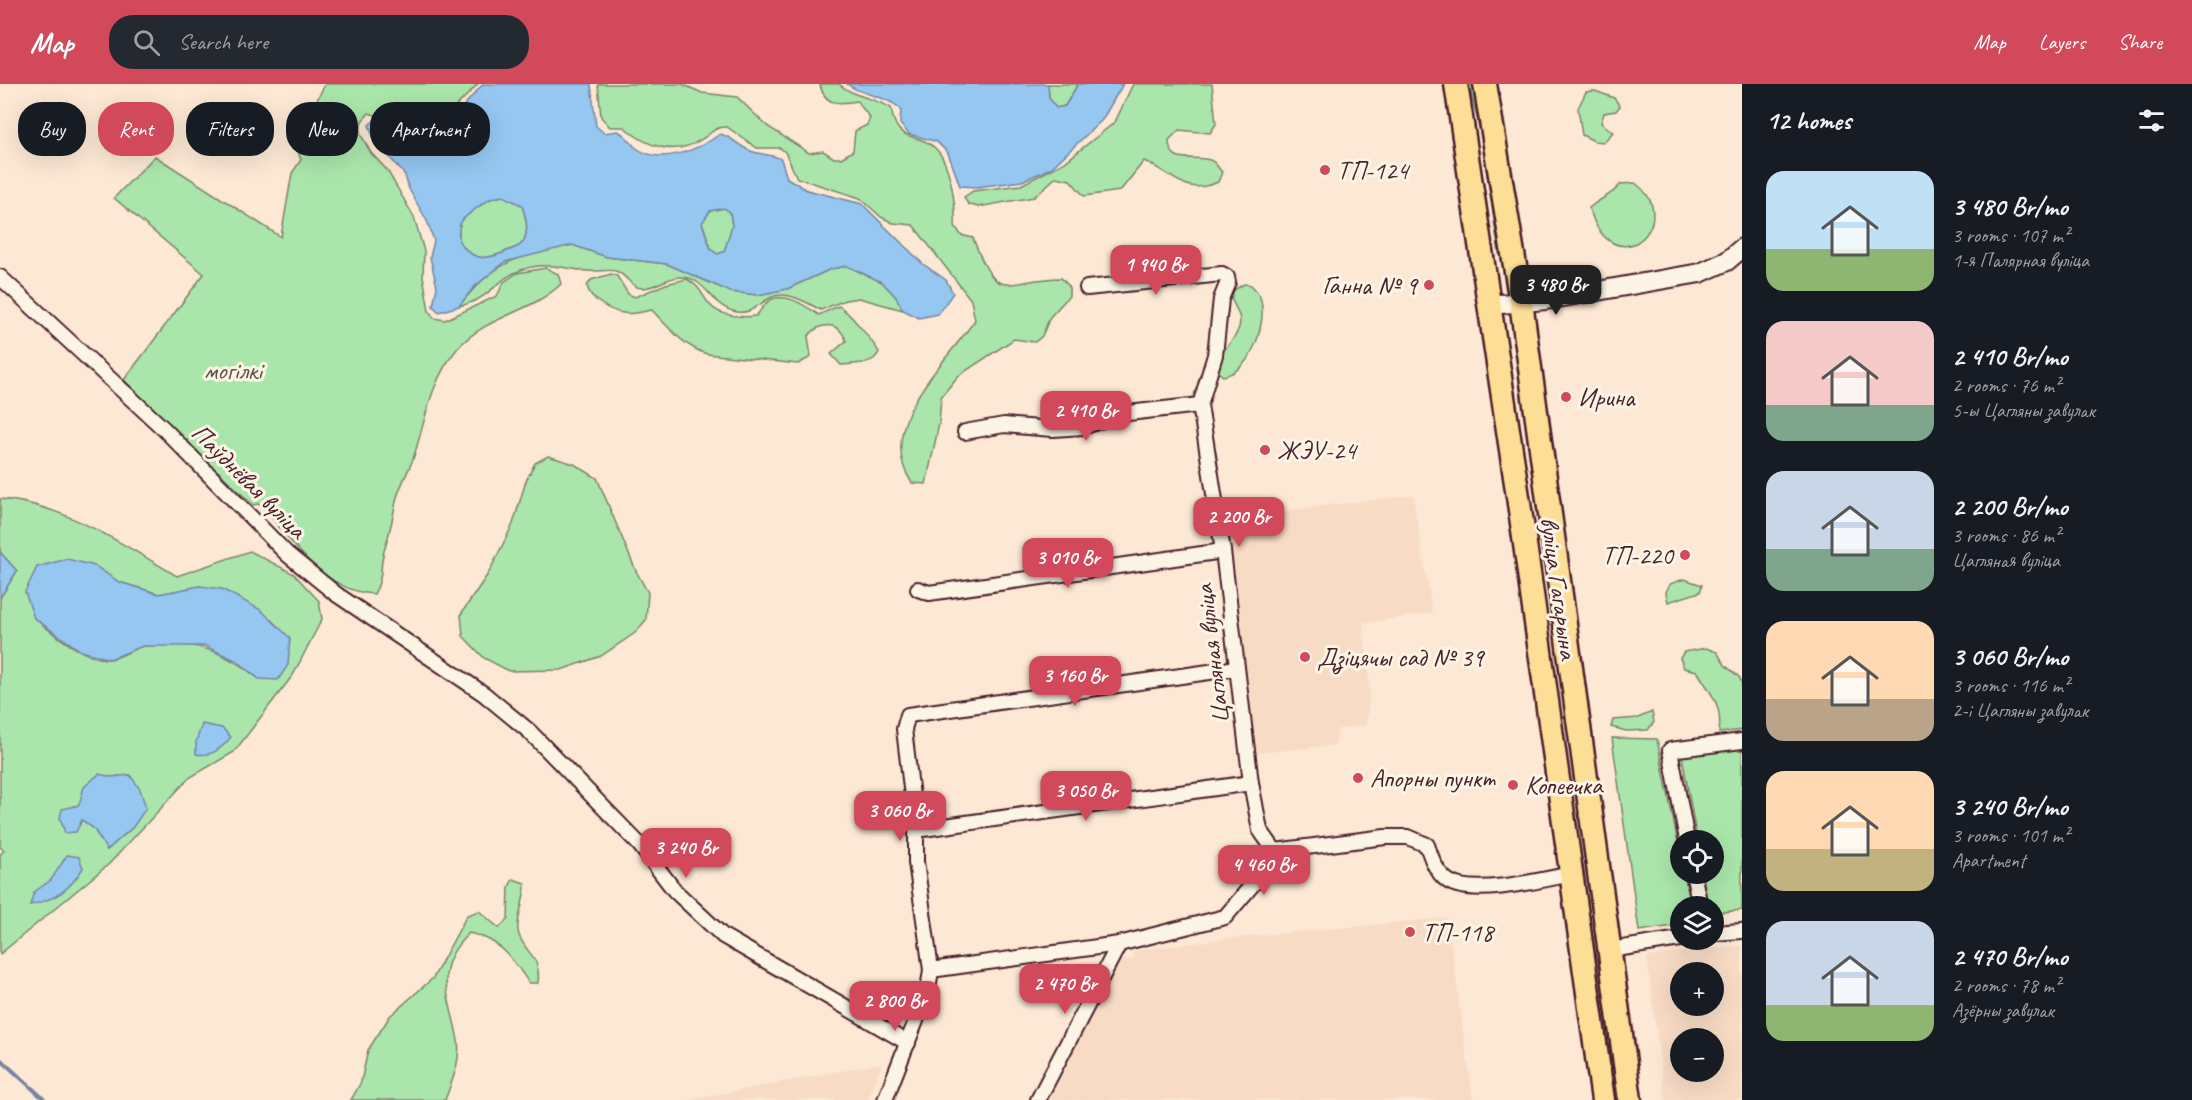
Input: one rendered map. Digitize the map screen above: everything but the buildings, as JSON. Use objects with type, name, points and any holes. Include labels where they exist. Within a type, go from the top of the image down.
[{"type":"main road","name":"вуліца Гагарына","points":[[1456,84],[1602,1096]]},
{"type":"main road","name":"вуліца Гагарына","points":[[1485,84],[1521,302],[1630,1094]]},
{"type":"main road","points":[[1547,703],[1576,699]]},
{"type":"street","points":[[1489,305],[1521,302],[1701,273],[1727,261],[1742,248]]},
{"type":"street","name":"Цагляная вуліца","points":[[1087,288],[1222,274],[1227,276],[1228,282],[1221,299],[1215,355],[1200,405],[1223,550],[1251,783],[1260,830],[1275,851]]},
{"type":"street","name":"Паўднёвая вуліца","points":[[0,277],[164,429],[287,554],[336,594],[484,694],[529,731],[639,844],[675,891],[723,936],[908,1043]]},
{"type":"street","points":[[965,432],[1004,425],[1053,429],[1083,427],[1119,414],[1200,405]]},
{"type":"street","points":[[918,589],[929,593],[1223,550]]},
{"type":"street","points":[[885,1100],[928,990],[931,970],[916,862],[916,830],[904,729],[908,715],[1238,668]]},
{"type":"street","points":[[1685,830],[1670,750],[1742,741]]},
{"type":"street","points":[[916,830],[1251,783]]},
{"type":"street","points":[[931,970],[1119,944],[1225,917],[1264,871],[1275,851],[1385,837],[1408,837],[1427,845],[1445,879],[1458,886],[1475,888],[1571,874]]},
{"type":"street","points":[[1724,932],[1742,931]]},
{"type":"street","points":[[1610,950],[1670,941]]},
{"type":"street","points":[[1038,1100],[1119,944]]},
{"type":"street","points":[[1602,1096],[1630,1094]]},
{"type":"shaded area","name":"Дзіцячы сад № 39","points":[[1413,495],[1432,613],[1363,623],[1370,691],[1366,725],[1338,729],[1335,745],[1257,753],[1223,518]]},
{"type":"shaded area","points":[[1447,918],[1473,1100],[1050,1100],[1118,960],[1133,959],[1133,951],[1222,939]]},
{"type":"shaded area","points":[[1742,946],[1742,1100],[1665,1100],[1647,957],[1697,950],[1724,950],[1724,947]]},
{"type":"shaded area","points":[[882,1063],[868,1100],[689,1100]]},
{"type":"green space","name":"могілкі","points":[[325,84],[478,84],[460,102],[370,102],[370,113],[362,121],[360,133],[370,151],[370,156],[374,156],[387,170],[414,217],[424,251],[423,276],[429,311],[434,318],[445,320],[497,296],[504,282],[517,273],[546,268],[558,274],[561,284],[536,302],[494,322],[468,338],[457,349],[440,375],[429,402],[413,459],[400,487],[379,583],[374,594],[341,585],[326,576],[288,538],[266,510],[258,504],[253,505],[219,472],[172,434],[165,420],[124,380],[204,274],[114,198],[155,156],[281,237],[292,173],[301,160],[300,156],[358,156],[358,102],[317,102]]},
{"type":"green space","points":[[598,84],[682,84],[702,93],[737,97],[767,126],[809,153],[823,151],[834,158],[841,158],[853,151],[855,131],[867,125],[870,118],[857,101],[838,103],[829,100],[820,84],[839,84],[851,92],[891,108],[894,120],[902,133],[935,148],[949,174],[955,207],[955,226],[961,235],[973,238],[989,273],[997,281],[1015,284],[1061,278],[1069,286],[1069,296],[1050,317],[1042,336],[1035,342],[1014,339],[958,376],[941,397],[939,424],[926,484],[912,483],[902,461],[901,440],[907,418],[932,376],[975,320],[971,300],[913,225],[893,223],[881,217],[860,198],[797,178],[785,152],[780,148],[757,148],[727,127],[716,129],[702,139],[682,148],[672,148],[642,140],[624,127],[610,127],[601,117]]},
{"type":"green space","points":[[1048,84],[1078,84],[1065,106],[1056,108],[1049,98]]},
{"type":"green space","points":[[1133,84],[1212,84],[1216,124],[1210,133],[1179,130],[1169,140],[1170,149],[1179,157],[1206,159],[1213,162],[1222,172],[1218,182],[1196,187],[1187,185],[1144,161],[1120,191],[1084,196],[1070,180],[1056,177],[1034,197],[978,207],[968,204],[964,197],[973,191],[1021,185],[1065,162],[1115,122]]},
{"type":"green space","points":[[1469,84],[1477,84],[1505,253],[1499,254],[1482,140]]},
{"type":"green space","points":[[1595,91],[1614,98],[1620,106],[1616,111],[1604,113],[1601,123],[1613,132],[1604,142],[1594,141],[1582,135],[1578,108],[1586,92]]},
{"type":"green space","points":[[1635,183],[1648,196],[1653,210],[1652,224],[1646,235],[1636,243],[1624,246],[1611,242],[1599,230],[1589,208],[1621,184]]},
{"type":"green space","points":[[503,196],[522,205],[527,225],[524,241],[516,248],[493,256],[480,257],[469,253],[459,241],[461,222],[487,201]]},
{"type":"green space","points":[[724,208],[730,212],[732,226],[724,252],[717,254],[711,249],[702,222],[710,211]]},
{"type":"green space","points":[[573,245],[607,257],[667,264],[731,292],[758,295],[787,289],[831,269],[847,266],[882,282],[896,297],[903,310],[859,298],[845,300],[821,310],[796,298],[783,295],[770,298],[751,310],[737,312],[721,305],[704,287],[690,279],[677,277],[642,288],[634,285],[616,271],[589,271],[555,266],[530,267],[521,270],[505,278],[479,299],[459,306],[485,278],[509,262]]},
{"type":"green space","points":[[611,274],[617,276],[628,294],[635,297],[666,284],[687,279],[698,288],[714,309],[745,317],[756,316],[765,304],[781,297],[795,301],[819,315],[838,306],[853,319],[879,352],[868,362],[841,365],[831,354],[846,341],[843,334],[834,327],[823,326],[817,328],[808,337],[811,357],[798,364],[707,354],[698,351],[684,341],[652,310],[623,313],[612,310],[596,300],[587,286],[591,280]]},
{"type":"green space","points":[[1244,284],[1251,285],[1258,292],[1262,319],[1250,356],[1233,372],[1223,376],[1218,372],[1220,358],[1236,334],[1240,321],[1231,298],[1234,290]]},
{"type":"green space","points":[[548,456],[574,464],[597,478],[636,571],[648,593],[646,620],[635,633],[601,656],[561,670],[509,671],[484,658],[463,636],[461,614],[488,574],[513,524],[526,481],[535,463]]},
{"type":"green space","points":[[0,499],[23,502],[92,527],[177,576],[250,551],[294,574],[319,601],[322,619],[293,675],[234,752],[189,778],[109,864],[0,954],[0,855],[4,850],[0,847],[0,598],[17,571],[0,552]],"holes":[[[95,566],[119,582],[159,594],[200,586],[259,679],[232,660],[219,654],[206,649],[177,644],[144,646],[114,658],[100,658],[69,644],[34,618]],[[130,775],[133,827],[107,850],[94,829],[82,820],[72,807],[79,805],[111,777]]]},
{"type":"green space","points":[[1684,579],[1702,585],[1700,592],[1668,602],[1666,592],[1670,584]]},
{"type":"green space","points":[[1706,648],[1717,652],[1725,665],[1739,677],[1742,683],[1742,730],[1719,733],[1719,715],[1711,693],[1697,671],[1684,668],[1680,658],[1684,652]]},
{"type":"green space","points":[[1652,712],[1654,722],[1648,730],[1626,731],[1611,727],[1613,720],[1638,718]]},
{"type":"green space","points":[[1612,738],[1657,739],[1675,830],[1670,830],[1670,884],[1686,884],[1689,896],[1670,896],[1670,926],[1639,931]]},
{"type":"green space","points":[[1742,745],[1742,910],[1724,912],[1724,896],[1706,896],[1704,884],[1724,884],[1724,830],[1695,830],[1682,756]]},
{"type":"green space","points":[[513,879],[525,883],[518,930],[522,942],[535,961],[538,983],[529,983],[511,958],[497,945],[469,933],[457,946],[450,959],[447,972],[448,997],[459,1049],[455,1071],[445,1100],[351,1100],[361,1082],[368,1050],[390,1016],[433,978],[467,915],[479,911],[499,928],[508,919],[509,887]]},
{"type":"water","points":[[483,84],[591,84],[596,126],[604,133],[618,131],[635,147],[656,156],[679,154],[691,150],[720,134],[751,151],[781,159],[787,178],[807,190],[862,204],[923,264],[946,280],[953,293],[938,314],[919,318],[903,310],[896,297],[882,282],[847,266],[831,269],[787,289],[758,295],[731,292],[667,264],[607,257],[572,245],[505,262],[474,287],[459,306],[439,312],[433,306],[437,287],[430,257],[434,241],[427,221],[409,189],[405,175],[389,156],[490,156],[490,102],[467,102]],"holes":[[[503,196],[522,205],[527,225],[526,234],[524,241],[516,248],[493,256],[480,257],[469,253],[459,241],[461,222],[487,201]],[[724,208],[730,212],[732,226],[724,252],[717,254],[711,249],[702,223],[710,211]]]},
{"type":"water","points":[[847,84],[1048,84],[1049,98],[1056,108],[1065,106],[1078,84],[1123,84],[1102,120],[1051,168],[1022,181],[977,187],[960,186],[948,153],[937,142],[909,134],[900,124],[901,109]]},
{"type":"water","points":[[0,552],[17,571],[0,598]]},
{"type":"water","points":[[67,559],[95,566],[119,582],[159,594],[200,586],[222,589],[261,610],[290,638],[288,665],[278,680],[259,679],[237,661],[205,646],[143,646],[110,659],[81,651],[34,618],[25,592],[37,567]]},
{"type":"water","points":[[202,724],[222,728],[231,737],[216,751],[202,755],[196,754],[196,742]]},
{"type":"water","points":[[99,774],[111,777],[130,775],[140,789],[146,808],[133,827],[107,850],[94,829],[82,820],[76,832],[65,833],[60,818],[62,809],[79,805],[84,787]]},
{"type":"water","points":[[67,855],[79,857],[83,868],[78,876],[55,897],[30,905],[34,892],[51,880]]},
{"type":"waterway","points":[[0,1059],[45,1100]]},
{"type":"place","name":"ТП-124","points":[[1325,170]]},
{"type":"place","name":"Ганна № 9","points":[[1429,285]]},
{"type":"place","name":"Ирина","points":[[1566,397]]},
{"type":"place","name":"ЖЭУ-24","points":[[1265,450]]},
{"type":"place","name":"ТП-220","points":[[1685,555]]},
{"type":"place","name":"Дзіцячы сад № 39","points":[[1305,657]]},
{"type":"place","name":"Апорны пункт","points":[[1358,778]]},
{"type":"place","name":"Копеечка","points":[[1513,785]]},
{"type":"place","name":"ТП-118","points":[[1410,932]]}]
